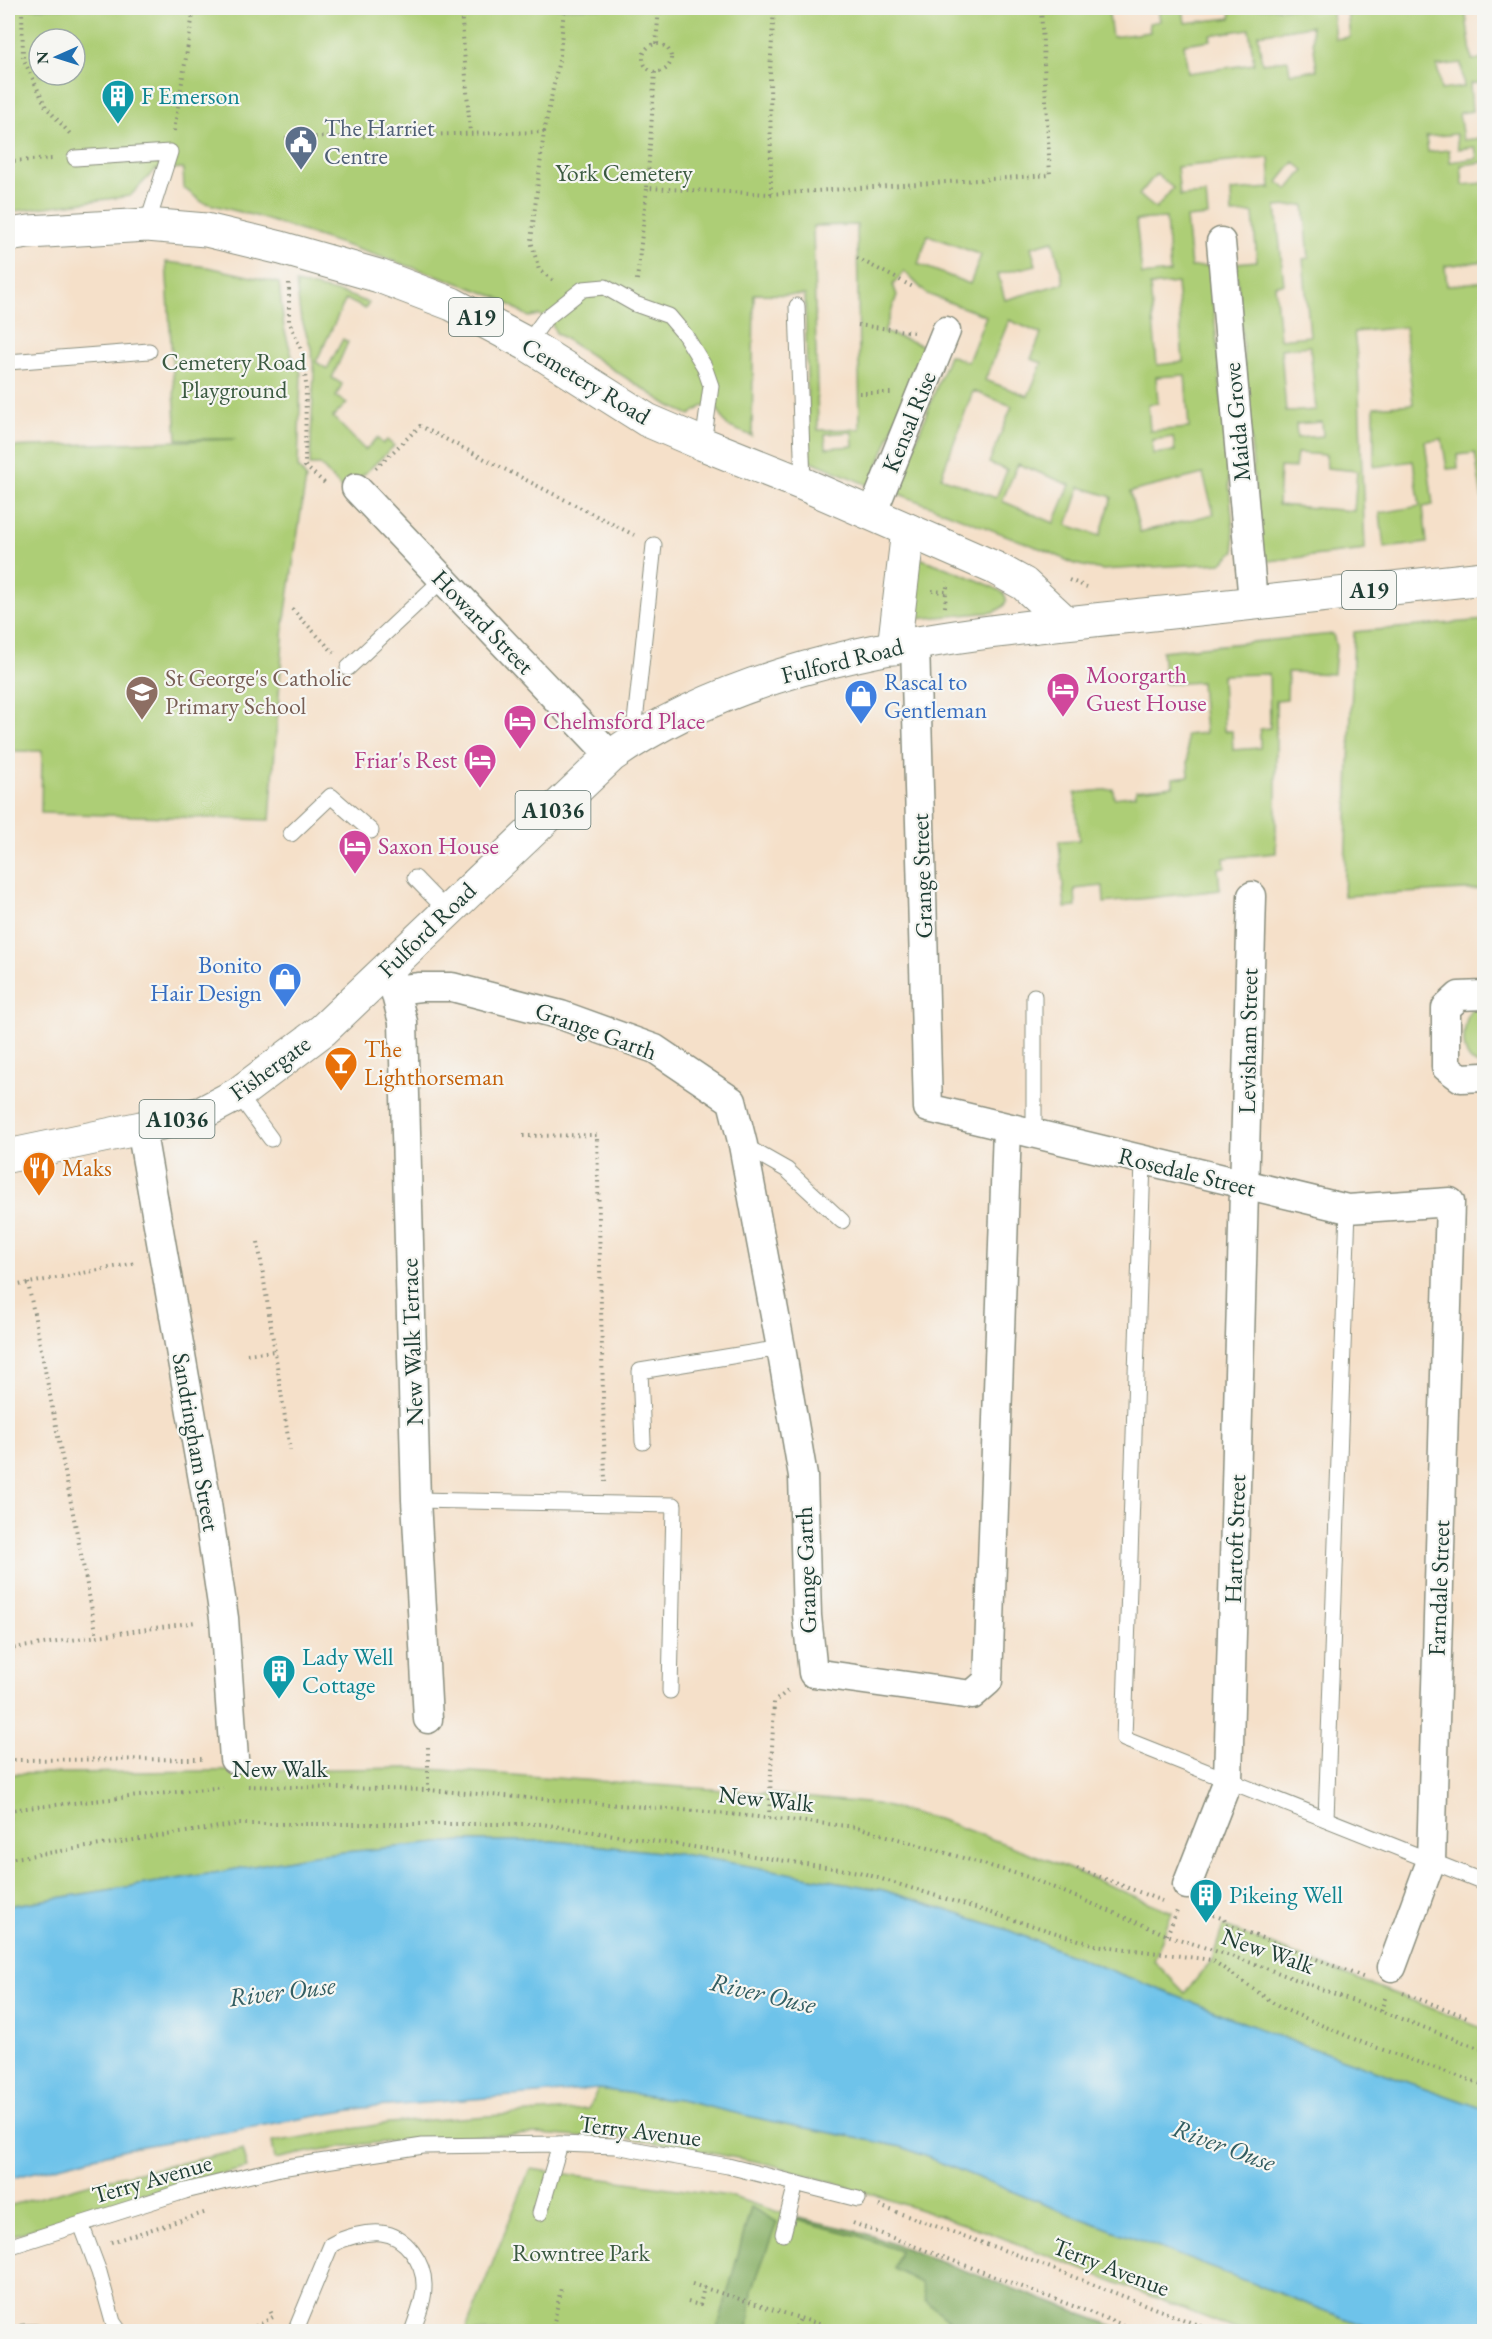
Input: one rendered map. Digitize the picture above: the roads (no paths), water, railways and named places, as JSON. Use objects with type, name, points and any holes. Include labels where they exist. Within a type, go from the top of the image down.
[{"type":"main road","name":"Cemetery Road","points":[[8,235],[147,225],[206,230],[281,248],[379,276],[452,304],[527,344],[647,420],[803,484],[995,568],[1024,584],[1065,622]]},
{"type":"main road","points":[[905,646],[908,530]]},
{"type":"main road","name":"Fulford Road","points":[[323,1030],[392,979],[447,911],[622,748],[708,701],[784,674],[905,646],[1065,622],[1485,578]]},
{"type":"main road","name":"Fishergate","points":[[8,1156],[202,1113],[238,1094],[323,1030]]},
{"type":"street","name":"Maida Grove","points":[[1221,242],[1253,602]]},
{"type":"street","name":"Kensal Rise","points":[[872,514],[945,334]]},
{"type":"street","name":"Howard Street","points":[[356,488],[443,579],[622,748]]},
{"type":"street","name":"Grange Street","points":[[905,646],[928,1108]]},
{"type":"street","name":"Levisham Street","points":[[1245,1186],[1252,896]]},
{"type":"street","name":"Grange Garth","points":[[392,979],[420,987],[452,987],[561,1014],[655,1049],[732,1101],[743,1145],[803,1476],[807,1616],[813,1673],[972,1695],[988,1681],[1021,1131]]},
{"type":"street","name":"New Walk Terrace","points":[[392,979],[403,1023],[416,1500],[428,1719]]},
{"type":"street","points":[[1485,995],[1459,996],[1446,1008],[1446,1067],[1461,1078],[1485,1077]]},
{"type":"street","name":"Rosedale Street","points":[[928,1108],[1348,1209],[1450,1202]]},
{"type":"street","name":"Sandringham Street","points":[[141,1128],[206,1497],[224,1618],[236,1772]]},
{"type":"street","name":"Hartoft Street","points":[[1191,1896],[1228,1780],[1245,1186]]},
{"type":"street","name":"Farndale Street","points":[[1388,1983],[1431,1861],[1450,1202]]},
{"type":"lane","points":[[80,158],[170,152],[147,225]]},
{"type":"lane","points":[[527,344],[545,319],[583,289],[605,287],[634,303],[669,316],[704,366],[711,386],[703,444]]},
{"type":"lane","points":[[797,306],[803,484]]},
{"type":"lane","points":[[8,362],[149,351]]},
{"type":"lane","points":[[622,748],[654,545]]},
{"type":"lane","points":[[348,668],[443,579]]},
{"type":"lane","points":[[291,834],[331,796],[371,831]]},
{"type":"lane","points":[[415,878],[447,911]]},
{"type":"lane","points":[[1021,1131],[1034,996]]},
{"type":"lane","points":[[238,1094],[271,1139]]},
{"type":"lane","points":[[743,1145],[787,1170],[842,1221]]},
{"type":"lane","points":[[1143,1161],[1124,1739],[1485,1882]]},
{"type":"lane","points":[[1326,1819],[1348,1209]]},
{"type":"lane","points":[[642,1442],[640,1371],[781,1348]]},
{"type":"lane","points":[[416,1500],[674,1505],[670,1691]]},
{"type":"lane","points":[[540,2213],[560,2144]]},
{"type":"lane","name":"Terry Avenue","points":[[8,2247],[185,2191],[280,2168],[423,2146],[560,2144],[615,2146],[728,2166],[858,2199]]},
{"type":"lane","points":[[783,2234],[796,2184]]},
{"type":"lane","points":[[81,2224],[88,2249],[99,2272],[113,2322],[120,2331]]},
{"type":"lane","points":[[295,2331],[331,2245],[344,2238],[382,2233],[406,2246],[420,2263],[424,2286],[422,2306],[412,2331]]},
{"type":"lane","points":[[23,2331],[36,2331]]},
{"type":"water","name":"River Ouse","points":[[461,1841],[554,1841],[687,1855],[883,1890],[1005,1929],[1278,2036],[1484,2109],[1484,2331],[1379,2331],[1046,2205],[902,2147],[679,2100],[599,2089],[363,2108],[126,2149],[8,2179],[8,1906],[313,1855]]},
{"type":"place","name":"F Emerson","points":[[118,125]]},
{"type":"place","name":"The Harriet Centre","points":[[301,171]]},
{"type":"place","name":"Moorgarth Guest House","points":[[1063,718]]},
{"type":"place","name":"St George's Catholic Primary School","points":[[142,721]]},
{"type":"place","name":"Rascal to Gentleman","points":[[861,725]]},
{"type":"place","name":"Chelmsford Place","points":[[520,750]]},
{"type":"place","name":"Friar's Rest","points":[[480,789]]},
{"type":"place","name":"Saxon House","points":[[355,875]]},
{"type":"place","name":"Bonito Hair Design","points":[[285,1008]]},
{"type":"place","name":"The Lighthorseman","points":[[341,1092]]},
{"type":"place","name":"Maks","points":[[39,1197]]},
{"type":"place","name":"Lady Well Cottage","points":[[279,1700]]},
{"type":"place","name":"Pikeing Well","points":[[1206,1924]]},
{"type":"park label","name":"York Cemetery","points":[[624,173]]},
{"type":"park label","name":"Cemetery Road Playground","points":[[234,376]]},
{"type":"park label","name":"Rowntree Park","points":[[581,2253]]}]
